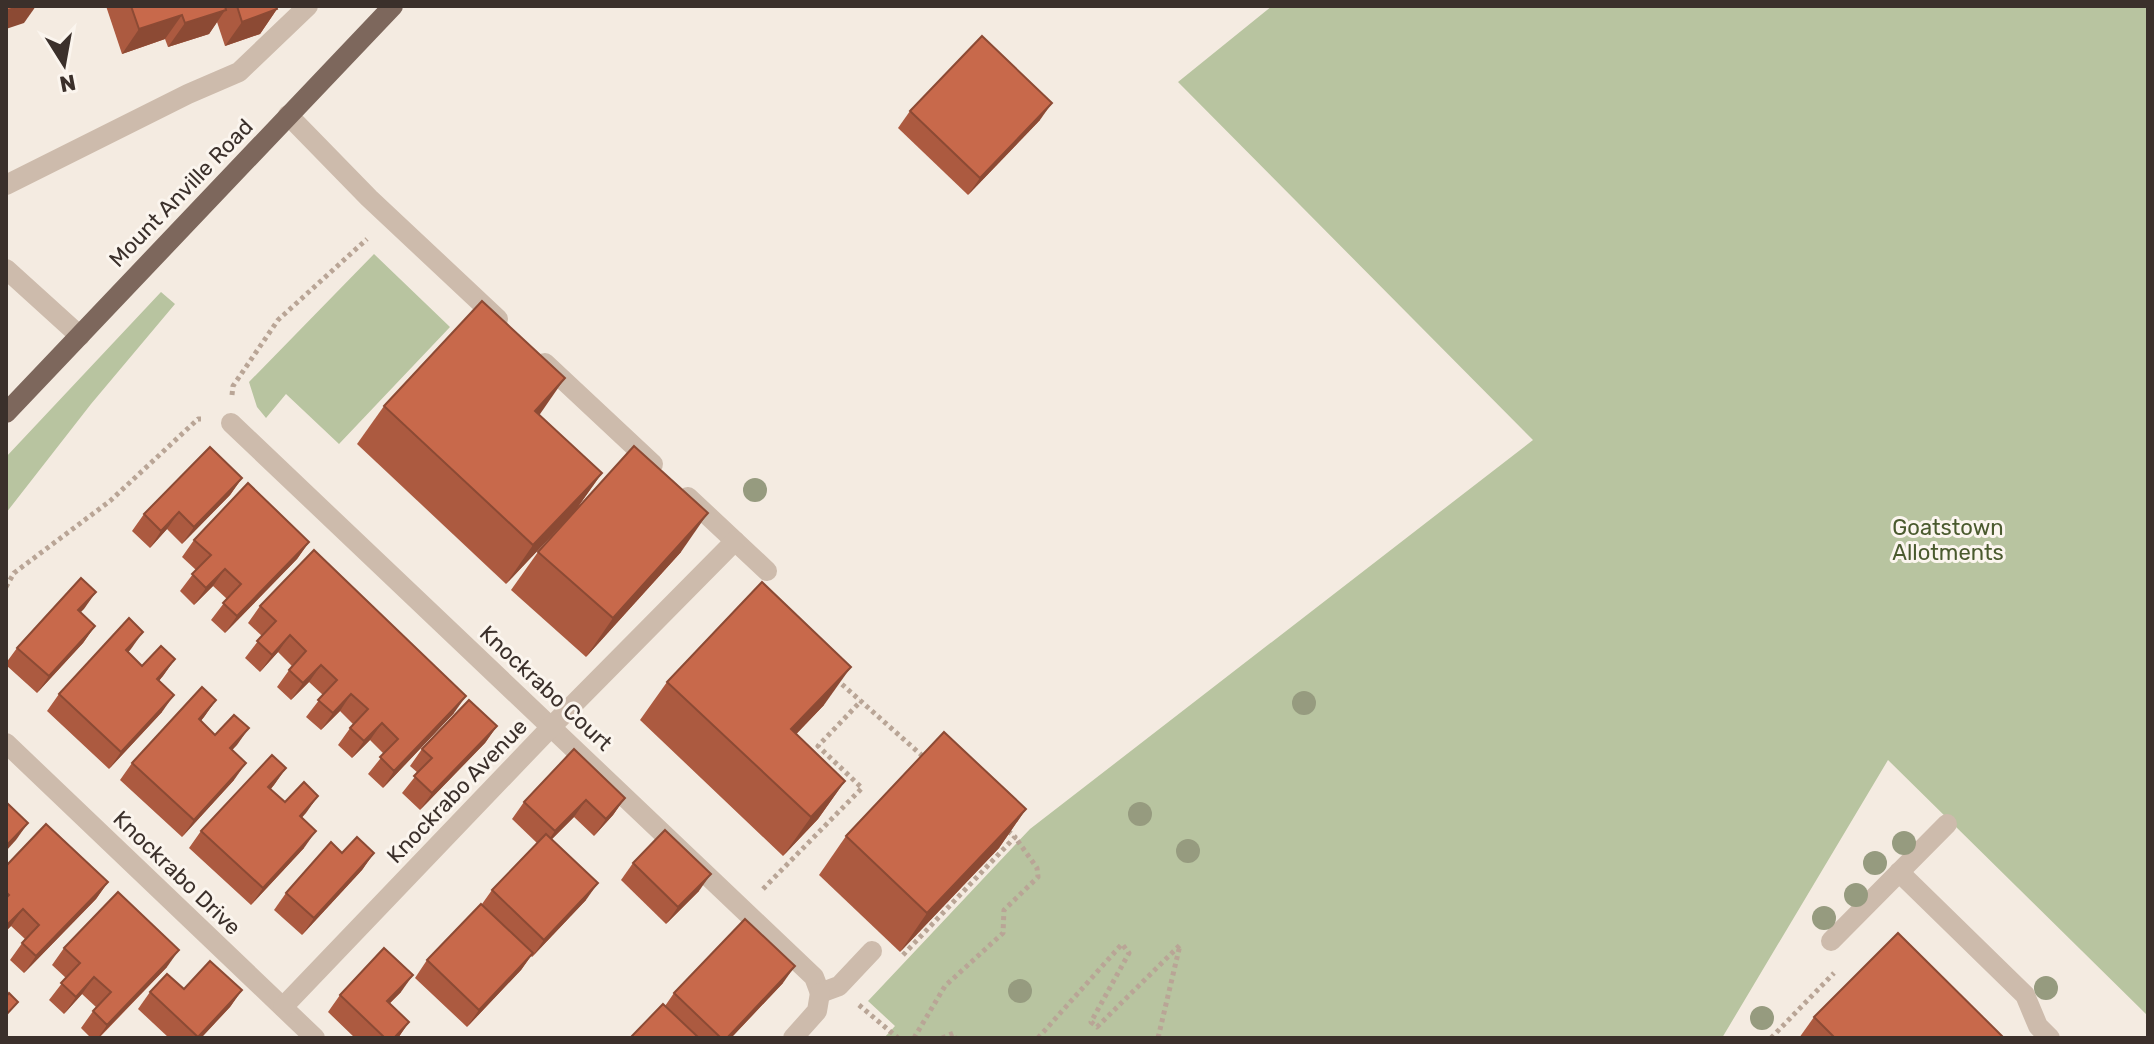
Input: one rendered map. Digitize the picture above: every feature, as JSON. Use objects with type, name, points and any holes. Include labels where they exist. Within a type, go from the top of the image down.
[{"type":"main road","name":"Mount Anville Road","points":[[6,413],[393,6]]},
{"type":"street","points":[[6,185],[188,94],[239,72],[308,6]]},
{"type":"street","points":[[288,115],[369,198],[767,571]]},
{"type":"street","points":[[6,269],[80,336]]},
{"type":"street","name":"Knockrabo Court","points":[[231,423],[814,977],[820,993]]},
{"type":"street","name":"Knockrabo Avenue","points":[[283,1007],[552,726],[735,541]]},
{"type":"street","name":"Knockrabo Drive","points":[[6,743],[315,1038]]},
{"type":"street","points":[[1831,941],[1947,824]]},
{"type":"street","points":[[1899,872],[2025,995],[2038,1026],[2050,1038]]},
{"type":"street","points":[[793,1038],[817,1011],[820,993],[839,986],[872,951]]},
{"type":"path","points":[[825,670],[932,764]]},
{"type":"path","points":[[809,755],[861,701]]},
{"type":"path","points":[[790,861],[862,788],[818,746]]},
{"type":"path","points":[[914,1038],[945,986],[1003,933],[1004,910],[1038,877],[1037,868],[1004,826]]},
{"type":"path","points":[[899,958],[1015,837]]},
{"type":"path","points":[[1038,1038],[1122,944],[1129,953],[1091,1022],[1097,1027],[1180,945],[1158,1038]]},
{"type":"path","points":[[1771,1038],[1837,970]]},
{"type":"path","points":[[942,1038],[954,1033],[955,1038]]},
{"type":"green space","name":"Goatstown Allotments","points":[[1272,6],[2148,6],[2148,1016],[1888,760],[1722,1038],[884,1038],[895,1026],[868,1001],[1030,829],[1533,440],[1178,82]]},
{"type":"green space","points":[[374,254],[450,327],[339,444],[286,394],[266,418],[257,407],[249,382]]},
{"type":"green space","points":[[161,292],[175,304],[91,404],[6,513],[6,457]]},
{"type":"building","points":[[131,6],[225,6],[226,10],[185,23],[182,15],[139,29]]},
{"type":"building","points":[[237,6],[276,6],[277,9],[242,22]]},
{"type":"building","points":[[982,36],[1052,103],[980,178],[910,111]]},
{"type":"building","points":[[482,301],[565,378],[535,411],[602,473],[533,545],[384,406]]},
{"type":"building","points":[[634,446],[708,513],[613,618],[538,552]]},
{"type":"building","points":[[210,447],[242,478],[194,527],[179,512],[161,531],[144,514]]},
{"type":"building","points":[[248,483],[309,542],[237,616],[223,603],[241,584],[225,569],[206,588],[192,574],[211,555],[194,540]]},
{"type":"building","points":[[314,550],[466,696],[394,771],[380,757],[398,739],[382,723],[364,741],[350,728],[368,709],[351,694],[333,713],[318,700],[337,680],[321,665],[303,683],[289,670],[306,651],[290,635],[272,655],[257,641],[276,621],[260,606]]},
{"type":"building","points":[[81,578],[96,592],[78,610],[95,626],[49,676],[17,648]]},
{"type":"building","points":[[762,582],[851,667],[791,729],[845,781],[811,817],[667,682]]},
{"type":"building","points":[[129,618],[143,632],[126,650],[142,666],[161,646],[175,659],[157,679],[174,695],[121,752],[59,694]]},
{"type":"building","points":[[202,687],[216,700],[199,719],[215,735],[234,715],[249,728],[230,748],[246,763],[194,820],[132,763]]},
{"type":"building","points":[[469,700],[497,726],[432,793],[414,776],[432,758],[422,749]]},
{"type":"building","points":[[944,732],[1026,809],[927,913],[846,836]]},
{"type":"building","points":[[574,749],[625,798],[606,819],[586,800],[555,831],[524,802]]},
{"type":"building","points":[[272,755],[286,768],[268,787],[285,802],[304,782],[318,796],[300,816],[316,831],[263,888],[201,831]]},
{"type":"building","points":[[6,802],[28,823],[6,846]]},
{"type":"building","points":[[46,824],[108,882],[36,956],[22,943],[39,925],[23,909],[6,926],[6,898],[9,895],[6,892],[6,866]]},
{"type":"building","points":[[665,830],[711,874],[678,907],[633,863]]},
{"type":"building","points":[[546,834],[598,883],[544,940],[492,890]]},
{"type":"building","points":[[357,837],[374,853],[314,918],[286,893],[331,842],[342,853]]},
{"type":"building","points":[[118,892],[179,950],[107,1025],[93,1011],[111,992],[94,977],[76,997],[61,983],[80,963],[64,948]]},
{"type":"building","points":[[481,904],[533,953],[479,1010],[427,960]]},
{"type":"building","points":[[745,919],[795,966],[727,1038],[721,1038],[674,993]]},
{"type":"building","points":[[1898,933],[2004,1038],[1835,1038],[1814,1017]]},
{"type":"building","points":[[384,948],[413,975],[387,1001],[409,1022],[394,1038],[385,1038],[340,995]]},
{"type":"building","points":[[210,961],[242,990],[198,1037],[150,992],[167,974],[184,989]]},
{"type":"building","points":[[9,993],[18,1002],[6,1015],[6,997]]},
{"type":"building","points":[[663,1004],[699,1038],[630,1038]]}]
